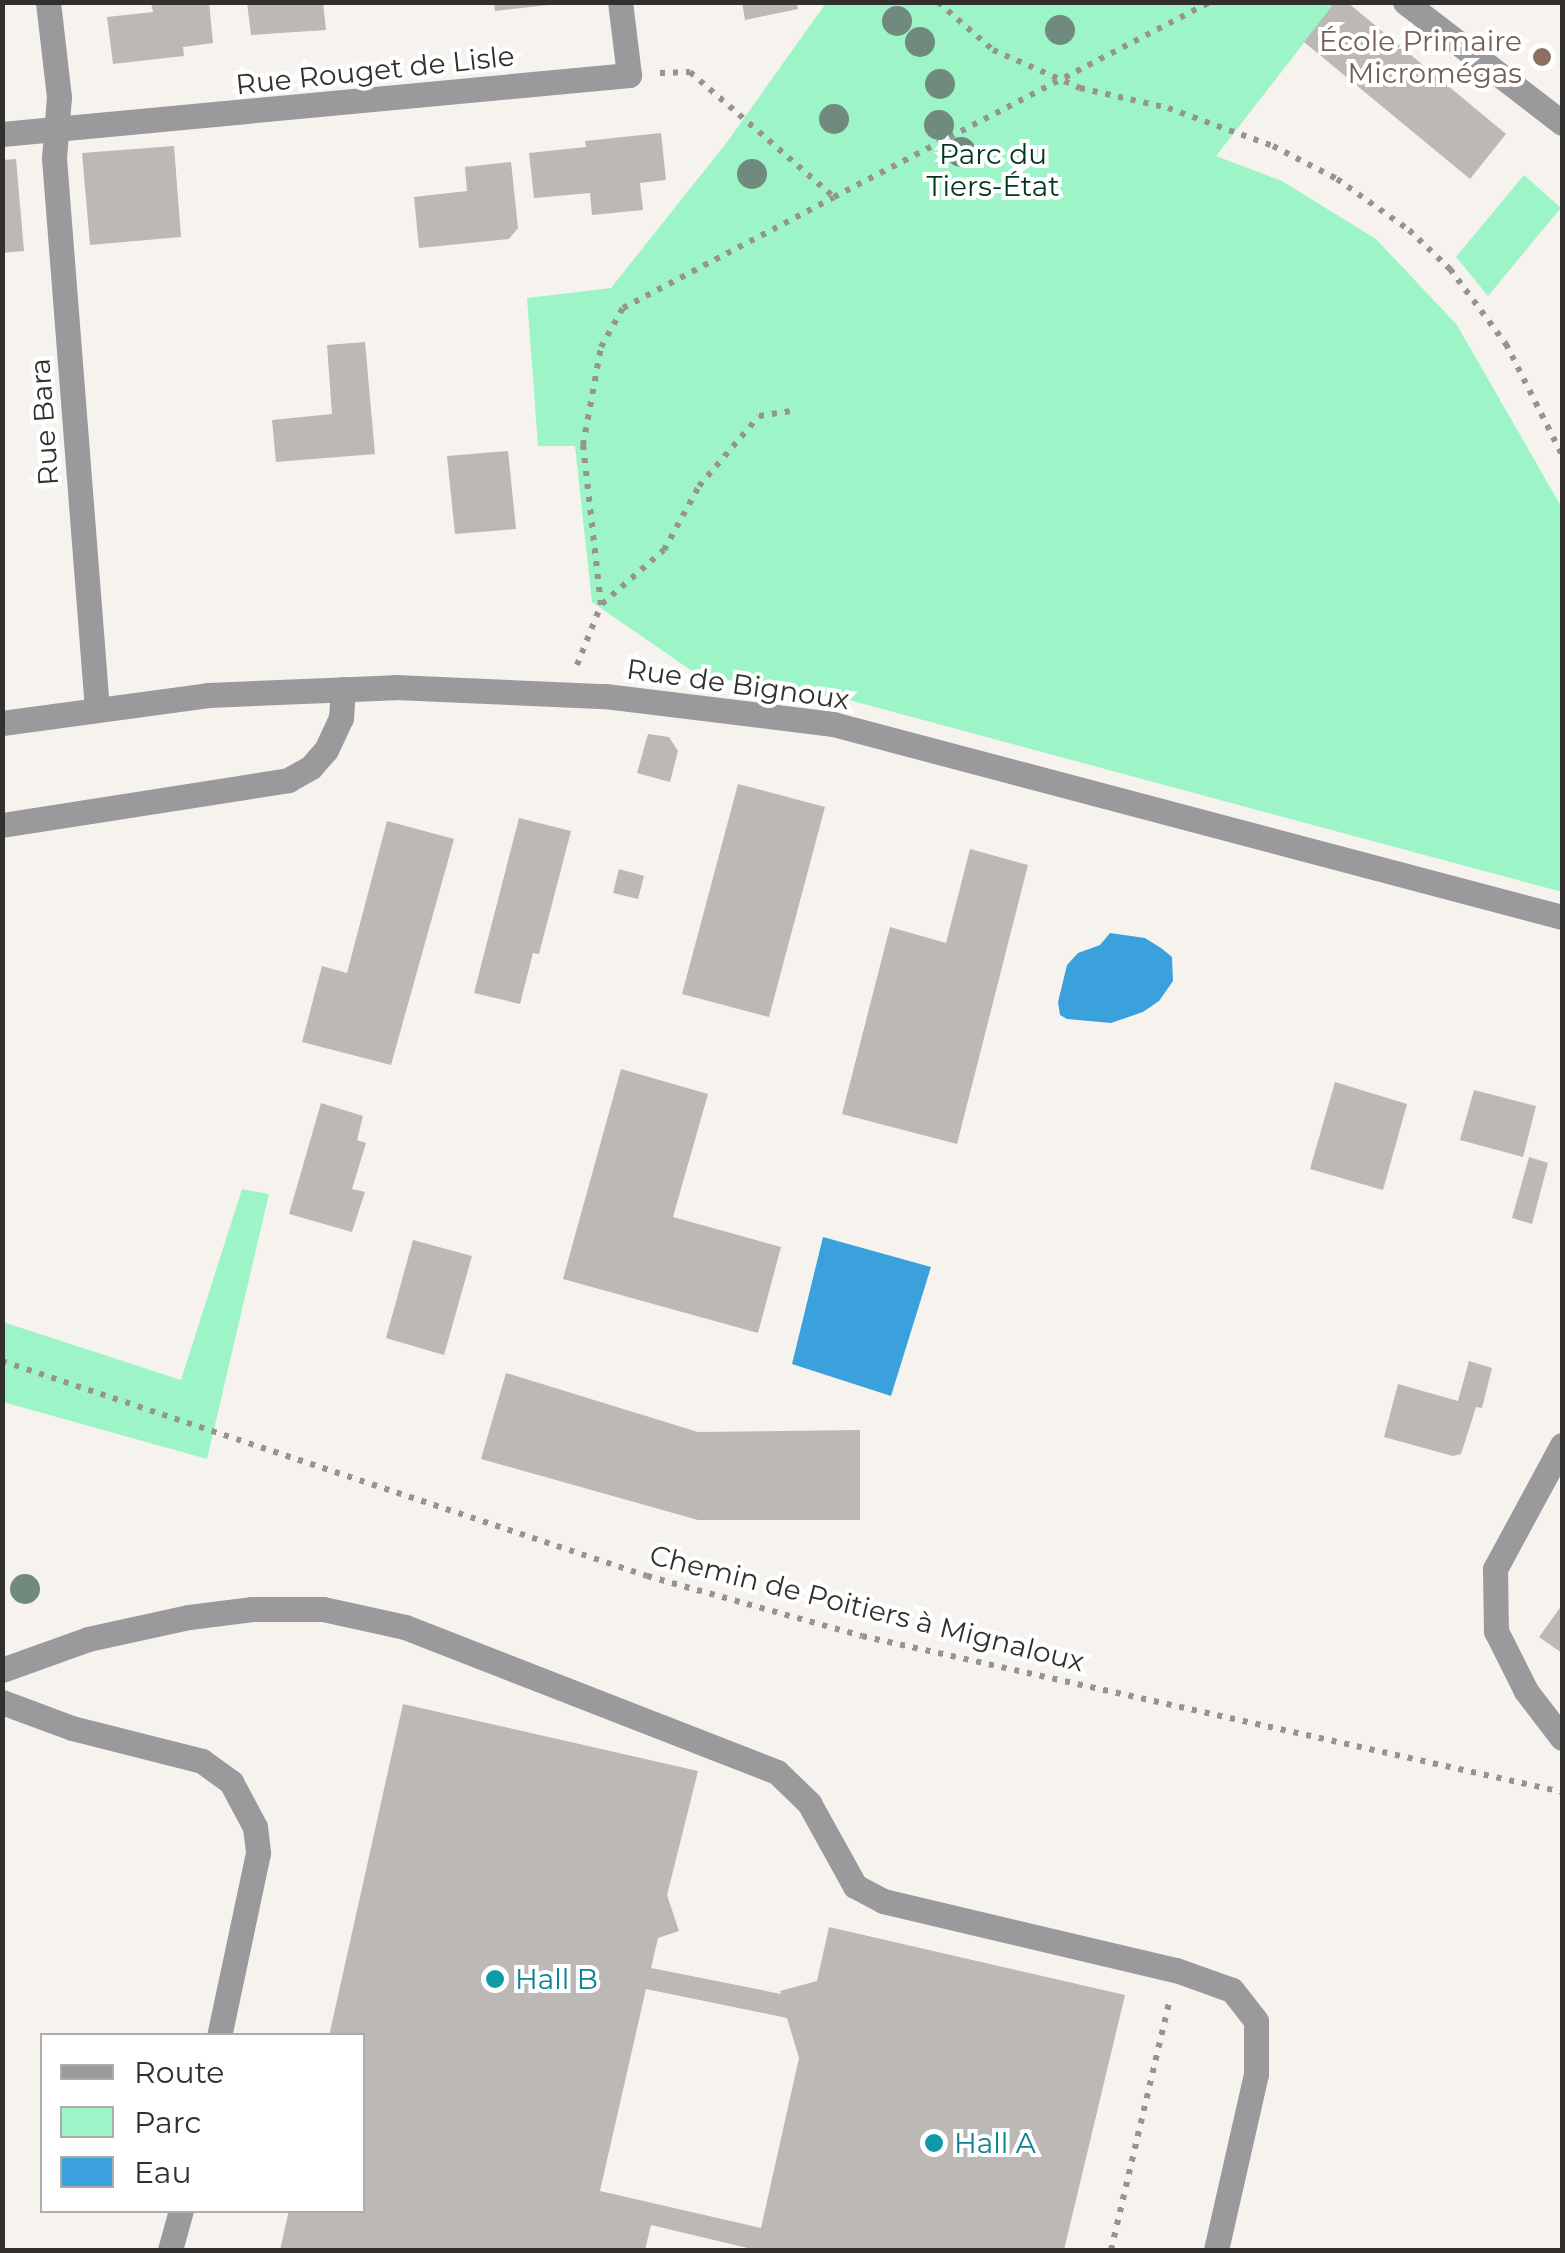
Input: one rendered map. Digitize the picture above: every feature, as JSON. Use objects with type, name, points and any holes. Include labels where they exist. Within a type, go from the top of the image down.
[{"type":"street","name":"Rue Bara","points":[[48,2],[59,97],[54,130],[97,709]]},
{"type":"street","points":[[620,2],[628,75]]},
{"type":"street","points":[[1405,2],[1562,123]]},
{"type":"street","name":"Rue Rouget de Lisle","points":[[2,134],[628,75]]},
{"type":"street","points":[[2,825],[288,780],[312,767],[326,750],[341,718],[343,689]]},
{"type":"street","name":"Rue de Bignoux","points":[[2,723],[277,690],[343,689],[566,694],[833,724],[1562,917]]},
{"type":"street","points":[[1558,1725],[1496,1631],[1495,1569],[1562,1445]]},
{"type":"street","points":[[2,1670],[88,1639],[189,1617],[252,1609],[323,1609],[405,1627],[777,1772],[810,1803],[855,1886],[883,1901],[1176,1970],[1232,1990],[1256,2021],[1256,2074],[1216,2250]]},
{"type":"street","points":[[2,1702],[72,1728],[202,1760],[231,1782],[255,1827],[258,1853],[220,2033]]},
{"type":"street","points":[[170,2250],[181,2213]]},
{"type":"path","points":[[938,2],[993,50],[1062,82],[1168,108],[1273,146],[1337,178],[1408,230],[1468,291],[1506,344],[1562,455]]},
{"type":"path","points":[[601,605],[583,445],[601,346],[623,308],[1210,2]]},
{"type":"path","points":[[628,75],[690,72],[834,197]]},
{"type":"path","points":[[566,694],[601,605],[664,550],[700,486],[758,416],[796,410]]},
{"type":"path","name":"Chemin de Poitiers à Mignaloux","points":[[2,1360],[700,1591],[862,1636],[1562,1792]]},
{"type":"path","points":[[1110,2250],[1176,1970]]},
{"type":"green space","name":"Parc du Tiers-État","points":[[826,3],[1335,3],[1216,156],[1282,181],[1376,239],[1457,325],[1562,508],[1562,892],[845,699],[705,680],[592,602],[575,446],[538,446],[527,298],[611,288],[727,142]]},
{"type":"green space","points":[[1524,175],[1561,208],[1488,296],[1456,257]]},
{"type":"green space","points":[[242,1189],[269,1194],[207,1459],[3,1402],[3,1322],[181,1380]]},
{"type":"water","points":[[1110,933],[1145,938],[1161,948],[1172,957],[1173,981],[1159,1001],[1143,1012],[1111,1023],[1067,1019],[1060,1015],[1058,1002],[1067,965],[1078,953],[1100,945]]},
{"type":"water","points":[[823,1237],[931,1267],[891,1396],[792,1364]]},
{"type":"building","points":[[209,2],[213,43],[183,47],[184,56],[113,64],[107,17],[153,12],[151,3]]},
{"type":"building","points":[[247,2],[323,2],[326,30],[251,35]]},
{"type":"building","points":[[494,2],[548,2],[548,5],[495,11]]},
{"type":"building","points":[[742,2],[797,2],[798,9],[745,20]]},
{"type":"building","points":[[1335,2],[1347,2],[1506,134],[1470,179],[1304,42]]},
{"type":"building","points":[[661,133],[666,180],[640,183],[643,210],[592,215],[590,193],[534,198],[529,153],[586,147],[585,141]]},
{"type":"building","points":[[174,146],[181,237],[90,245],[82,153]]},
{"type":"building","points":[[16,159],[24,251],[2,253],[2,160]]},
{"type":"building","points":[[511,162],[518,228],[509,239],[419,248],[414,197],[467,191],[465,167]]},
{"type":"building","points":[[365,342],[375,454],[276,462],[272,420],[332,414],[327,345]]},
{"type":"building","points":[[508,451],[516,529],[455,534],[447,456]]},
{"type":"building","points":[[648,734],[669,737],[678,751],[670,782],[637,773]]},
{"type":"building","points":[[738,784],[825,807],[769,1017],[682,994]]},
{"type":"building","points":[[519,818],[571,831],[539,954],[533,953],[520,1004],[474,993]]},
{"type":"building","points":[[387,821],[454,839],[391,1065],[302,1042],[322,966],[347,973]]},
{"type":"building","points":[[970,849],[1028,865],[957,1144],[842,1114],[890,927],[946,943]]},
{"type":"building","points":[[619,869],[644,876],[638,899],[613,893]]},
{"type":"building","points":[[621,1069],[708,1094],[673,1217],[781,1247],[758,1333],[563,1279]]},
{"type":"building","points":[[1335,1082],[1407,1104],[1383,1190],[1310,1169]]},
{"type":"building","points":[[1474,1090],[1536,1106],[1523,1157],[1460,1140]]},
{"type":"building","points":[[321,1103],[363,1116],[357,1140],[366,1143],[352,1189],[365,1192],[352,1232],[289,1214]]},
{"type":"building","points":[[1529,1157],[1548,1163],[1532,1224],[1512,1218]]},
{"type":"building","points":[[413,1240],[472,1256],[444,1355],[386,1338]]},
{"type":"building","points":[[1469,1361],[1492,1368],[1482,1408],[1476,1407],[1461,1454],[1453,1456],[1384,1437],[1398,1384],[1458,1401]]},
{"type":"building","points":[[506,1373],[698,1432],[860,1430],[860,1520],[698,1520],[481,1459]]},
{"type":"building","points":[[1562,1605],[1562,1653],[1539,1637]]},
{"type":"building","name":"Hall B","points":[[403,1704],[698,1771],[667,1895],[679,1931],[658,1938],[651,1968],[781,1994],[780,1991],[817,1981],[829,1927],[1125,1995],[1064,2250],[756,2250],[651,2225],[645,2250],[280,2250],[288,2213],[365,2213],[365,2033],[330,2033]],"holes":[[[646,1989],[787,2018],[799,2058],[761,2228],[600,2191]]]},
{"type":"place","name":"École Primaire Micromégas","points":[[1542,57]]},
{"type":"place","name":"Hall B","points":[[495,1979]]},
{"type":"place","name":"Hall A","points":[[934,2143]]}]
